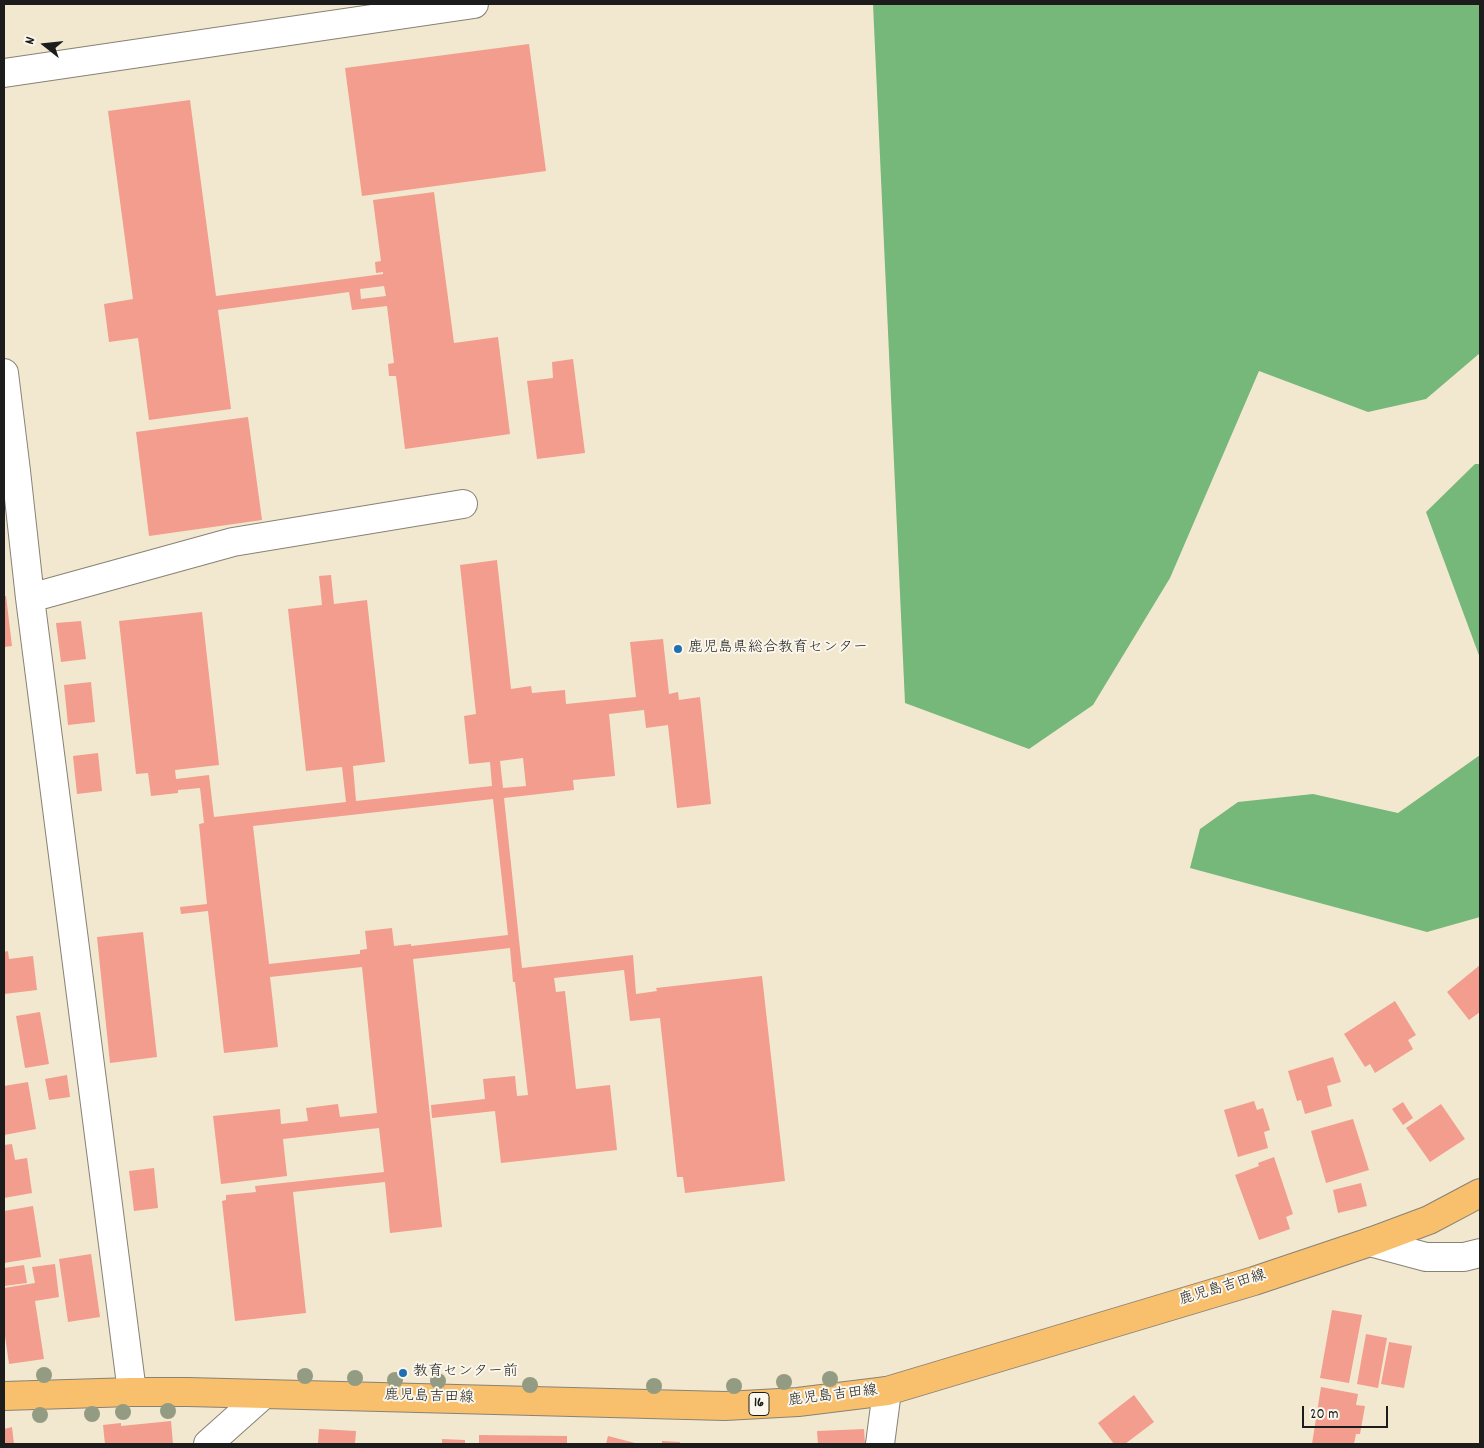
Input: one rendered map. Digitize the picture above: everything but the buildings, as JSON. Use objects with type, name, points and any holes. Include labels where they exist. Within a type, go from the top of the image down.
[{"type":"main road","name":"鹿児島吉田線","points":[[4,1396],[132,1392],[725,1406],[798,1402],[887,1391],[1254,1281],[1429,1220],[1480,1192]]},
{"type":"street","points":[[4,73],[474,4]]},
{"type":"street","points":[[4,373],[10,472],[30,598],[132,1392]]},
{"type":"street","points":[[30,598],[233,542],[463,504]]},
{"type":"street","points":[[1370,1242],[1426,1257],[1464,1257],[1480,1253]]},
{"type":"street","points":[[880,1444],[887,1391]]},
{"type":"street","points":[[208,1444],[264,1394]]},
{"type":"green space","points":[[873,4],[1480,4],[1480,353],[1426,399],[1368,412],[1259,371],[1170,578],[1093,705],[1029,749],[905,703]]},
{"type":"green space","points":[[1475,464],[1480,464],[1480,658],[1426,512]]},
{"type":"green space","points":[[1480,755],[1480,917],[1427,932],[1190,868],[1200,829],[1238,802],[1313,794],[1398,813]]},
{"type":"place","name":"鹿児島県総合教育センター","points":[[678,649]]},
{"type":"place","name":"教育センター前","points":[[403,1373]]}]
